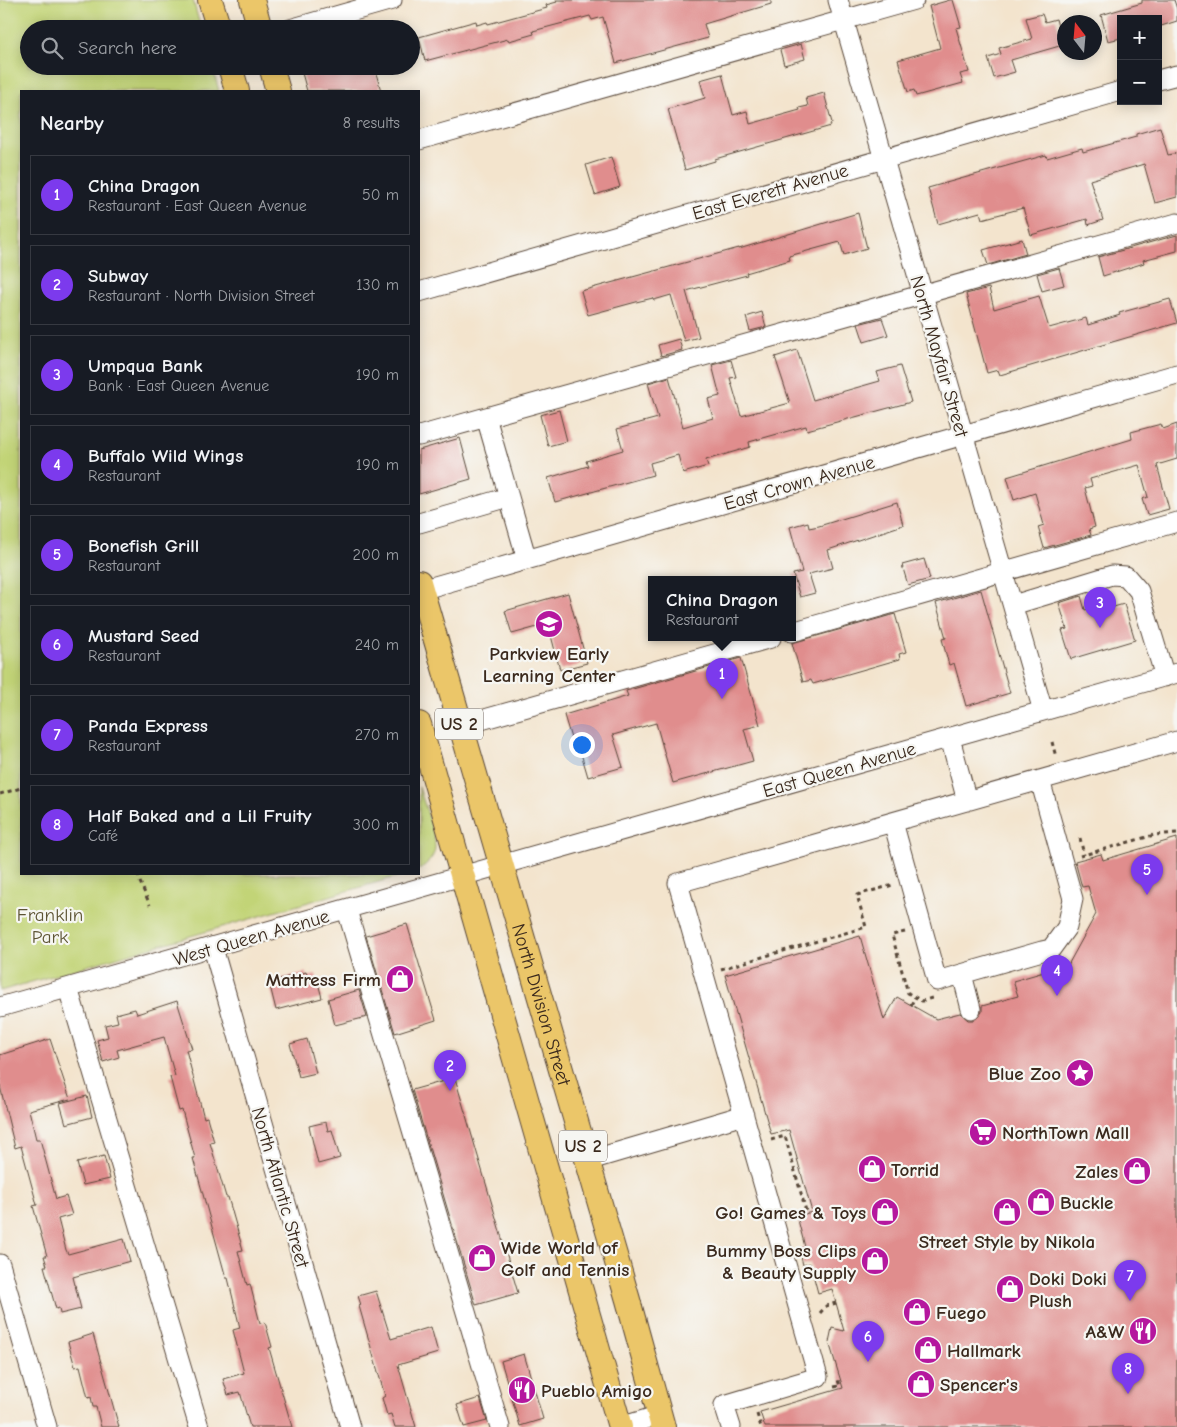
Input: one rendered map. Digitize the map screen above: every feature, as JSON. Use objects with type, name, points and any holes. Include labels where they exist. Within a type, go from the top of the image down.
[{"type":"main road","points":[[210,0],[216,20]]},
{"type":"main road","points":[[252,0],[258,20]]},
{"type":"main road","points":[[233,75],[237,90]]},
{"type":"main road","points":[[274,75],[278,90]]},
{"type":"main road","name":"North Division Street","points":[[420,586],[662,1421]]},
{"type":"main road","name":"US 2","points":[[420,727],[620,1427]]},
{"type":"street","points":[[322,20],[392,0]]},
{"type":"street","name":"North Mayfair Street","points":[[838,0],[1043,711]]},
{"type":"street","points":[[420,140],[914,0]]},
{"type":"street","points":[[1162,79],[1177,75]]},
{"type":"street","name":"East Everett Avenue","points":[[420,292],[1117,92]]},
{"type":"street","points":[[420,436],[1177,223]]},
{"type":"street","name":"East Crown Avenue","points":[[420,586],[527,560],[1177,374]]},
{"type":"street","points":[[486,418],[527,560]]},
{"type":"street","points":[[420,523],[509,497]]},
{"type":"street","points":[[796,631],[1177,522]]},
{"type":"street","points":[[1013,605],[1112,575],[1126,576],[1139,591],[1171,675]]},
{"type":"street","points":[[460,726],[760,641]]},
{"type":"street","name":"East Queen Avenue","points":[[501,866],[1171,675]]},
{"type":"street","points":[[950,738],[968,801]]},
{"type":"street","points":[[731,1427],[724,1405],[818,1377],[678,883],[1177,741]]},
{"type":"street","points":[[893,822],[937,981],[1052,949],[1067,927],[1073,899],[1040,780]]},
{"type":"street","name":"West Queen Avenue","points":[[0,1007],[501,866]]},
{"type":"street","points":[[347,910],[500,1427]]},
{"type":"street","name":"North Atlantic Street","points":[[213,948],[350,1427]]},
{"type":"street","points":[[962,974],[972,1009]]},
{"type":"street","points":[[68,988],[199,1427]]},
{"type":"street","points":[[587,1161],[744,1115]]},
{"type":"street","points":[[0,1264],[47,1427]]},
{"type":"street","points":[[620,1427],[662,1421]]},
{"type":"path","points":[[1052,742],[1057,760]]},
{"type":"path","points":[[0,794],[20,788]]},
{"type":"path","points":[[1080,838],[1084,855]]},
{"type":"path","points":[[138,875],[150,905]]},
{"type":"path","points":[[717,971],[866,926],[857,895],[895,884],[898,894]]},
{"type":"path","points":[[908,931],[892,936],[908,993],[922,1001],[937,997]]},
{"type":"path","points":[[911,1005],[915,997]]},
{"type":"path","points":[[767,1141],[785,1136],[806,1211],[788,1216],[791,1225]]},
{"type":"path","points":[[816,1304],[819,1314],[826,1306],[836,1303]]},
{"type":"path","points":[[831,1388],[840,1386],[835,1368]]},
{"type":"path","points":[[756,1409],[761,1427]]},
{"type":"green space","name":"Franklin Park","points":[[0,0],[193,0],[199,20],[20,20],[20,75],[215,75],[219,90],[20,90],[20,875],[403,875],[0,991]]},
{"type":"green space","points":[[420,790],[435,842],[434,852],[427,863],[420,869]]},
{"type":"building","points":[[556,0],[771,0],[771,4],[704,24],[708,38],[616,63],[603,17],[592,20],[590,16],[533,31],[534,34],[509,41],[508,39],[425,61],[420,37],[476,21],[477,25],[487,22],[488,24],[547,8],[546,5],[557,2]]},
{"type":"building","points":[[953,0],[961,27],[956,28],[969,72],[960,74],[963,83],[916,96],[914,90],[908,92],[898,60],[940,48],[929,6]]},
{"type":"building","points":[[1142,0],[1174,0],[1177,9],[1177,21],[1162,26],[1162,15],[1117,15],[1117,39],[1108,41],[1101,15],[1142,3]]},
{"type":"building","points":[[1042,14],[1045,22],[1056,19],[1057,47],[1011,60],[1015,72],[994,78],[988,58],[1001,54],[999,48],[1032,39],[1026,18]]},
{"type":"building","points":[[801,44],[805,59],[784,65],[780,50]]},
{"type":"building","points":[[722,74],[733,115],[747,111],[750,124],[800,110],[799,108],[808,106],[806,98],[824,93],[832,123],[830,124],[831,126],[715,159],[715,161],[685,170],[668,109],[705,98],[700,80]]},
{"type":"building","points":[[303,75],[377,75],[381,90],[307,90]]},
{"type":"building","points":[[1160,127],[1168,155],[1177,153],[1177,197],[1155,203],[1144,164],[1090,180],[1103,220],[1088,225],[1087,219],[1031,235],[1023,208],[982,219],[980,212],[938,224],[928,188],[1046,155],[1047,158],[1082,148],[1083,152],[1136,137],[1136,134]]},
{"type":"building","points":[[611,157],[620,187],[595,195],[586,165]]},
{"type":"building","points":[[858,213],[867,248],[844,255],[840,242],[789,256],[790,260],[746,273],[747,275],[686,291],[699,337],[684,341],[671,295],[588,315],[581,291],[739,249]]},
{"type":"building","points":[[1177,235],[1177,251],[1143,260],[1144,263],[1103,276],[1098,257]]},
{"type":"building","points":[[1022,239],[1026,254],[988,265],[983,250]]},
{"type":"building","points":[[1059,268],[1064,285],[1042,291],[1037,274]]},
{"type":"building","points":[[989,288],[994,309],[1039,296],[1049,328],[1086,318],[1088,325],[1120,315],[1119,313],[1170,299],[1177,323],[1000,375],[998,370],[987,373],[966,294]]},
{"type":"building","points":[[762,312],[766,327],[750,331],[746,317]]},
{"type":"building","points":[[882,318],[888,335],[864,342],[858,324]]},
{"type":"building","points":[[679,339],[682,350],[661,356],[658,345]]},
{"type":"building","points":[[797,350],[813,400],[880,381],[877,372],[900,366],[911,402],[807,430],[806,426],[749,442],[750,447],[706,460],[708,466],[683,473],[678,455],[650,463],[653,475],[555,502],[548,478],[588,466],[586,461],[623,450],[617,429],[658,418],[648,383],[669,377],[683,427],[713,418],[708,399],[720,396],[712,365],[731,360],[736,377],[730,378],[741,416],[790,403],[775,357]]},
{"type":"building","points":[[559,410],[567,441],[548,446],[540,415]]},
{"type":"building","points":[[1161,424],[1163,429],[1177,424],[1177,459],[1157,465],[1169,509],[1147,515],[1142,499],[1148,497],[1139,465],[1090,479],[1092,486],[1085,488],[1095,527],[1089,529],[1091,535],[1044,548],[1038,527],[1044,525],[1035,493],[1014,500],[1007,477],[1132,439],[1131,432]]},
{"type":"building","points":[[460,438],[471,479],[420,494],[420,450]]},
{"type":"building","points":[[897,502],[903,525],[828,550],[833,568],[809,574],[815,593],[800,597],[796,576],[793,574],[802,572],[790,527],[808,522],[809,528]]},
{"type":"building","points":[[924,559],[930,579],[908,585],[902,565]]},
{"type":"building","points":[[981,590],[1010,693],[966,706],[954,663],[949,665],[942,639],[946,638],[936,603]]},
{"type":"building","points":[[568,593],[587,663],[560,670],[548,624],[512,634],[505,611]]},
{"type":"building","points":[[1081,596],[1085,610],[1108,603],[1110,608],[1124,604],[1135,640],[1071,659],[1062,630],[1067,629],[1059,603]]},
{"type":"building","points":[[895,614],[906,652],[899,654],[900,659],[813,684],[811,680],[803,682],[792,643]]},
{"type":"building","points":[[741,658],[760,725],[744,729],[753,761],[673,783],[656,723],[613,735],[623,767],[588,777],[578,743],[573,745],[564,715],[628,696],[626,691]]},
{"type":"building","name":"NorthTown Mall","points":[[1177,838],[1177,1427],[765,1427],[760,1412],[843,1388],[829,1342],[832,1328],[844,1331],[832,1289],[818,1293],[810,1263],[803,1265],[799,1249],[805,1247],[797,1216],[812,1212],[789,1130],[771,1134],[725,975],[860,936],[884,1020],[897,997],[936,1019],[960,1013],[968,1020],[974,1020],[982,1012],[982,1006],[1018,996],[1013,981],[1068,965],[1096,914],[1088,886],[1082,887],[1075,861],[1101,854],[1103,860]]},
{"type":"building","name":"Mattress Firm","points":[[407,924],[436,1020],[395,1033],[366,936]]},
{"type":"building","points":[[306,972],[307,977],[316,975],[322,998],[276,1010],[269,982]]},
{"type":"building","points":[[359,990],[367,1017],[335,1025],[328,999]]},
{"type":"building","points":[[177,1001],[192,1049],[186,1050],[204,1118],[207,1117],[214,1142],[210,1143],[243,1250],[238,1251],[247,1285],[250,1284],[260,1323],[265,1322],[272,1347],[269,1348],[292,1427],[250,1427],[240,1392],[228,1395],[223,1379],[244,1373],[233,1330],[240,1328],[228,1278],[226,1278],[193,1158],[195,1158],[182,1110],[179,1111],[170,1077],[175,1076],[164,1037],[117,1050],[119,1057],[103,1062],[97,1040],[108,1037],[105,1025],[118,1022],[116,1014],[135,1009],[137,1014]]},
{"type":"building","points":[[50,1039],[70,1099],[29,1110],[36,1139],[40,1139],[56,1199],[66,1196],[72,1215],[58,1219],[66,1250],[68,1254],[124,1239],[130,1261],[73,1277],[81,1309],[60,1314],[59,1308],[56,1309],[44,1266],[47,1266],[44,1256],[47,1256],[33,1206],[37,1205],[21,1146],[15,1148],[0,1086],[0,1055]]},
{"type":"building","points":[[307,1039],[316,1073],[299,1077],[290,1044]]},
{"type":"building","points":[[455,1078],[518,1293],[476,1305],[412,1090]]},
{"type":"building","points":[[87,1096],[92,1117],[66,1124],[60,1103]]},
{"type":"building","points":[[326,1122],[328,1131],[332,1130],[340,1158],[318,1164],[309,1126]]},
{"type":"building","points":[[104,1156],[110,1179],[83,1185],[77,1163]]},
{"type":"building","points":[[376,1291],[391,1339],[431,1327],[438,1353],[398,1365],[416,1427],[395,1427],[391,1414],[387,1415],[382,1398],[385,1396],[359,1306],[361,1305],[358,1296]]},
{"type":"building","points":[[93,1334],[119,1427],[101,1427],[96,1407],[93,1407],[91,1397],[88,1398],[80,1366],[75,1367],[68,1342]]},
{"type":"building","name":"Pueblo Amigo","points":[[524,1354],[543,1419],[520,1426],[501,1361]]},
{"type":"building","points":[[480,1398],[487,1421],[464,1427],[457,1405]]},
{"type":"place","name":"Parkview Early Learning Center","points":[[549,624]]},
{"type":"place","name":"Umpqua Bank","points":[[1100,628]]},
{"type":"place","name":"China Dragon","points":[[722,699]]},
{"type":"place","name":"Bonefish Grill","points":[[1147,895]]},
{"type":"place","name":"Mattress Firm","points":[[400,979]]},
{"type":"place","name":"Buffalo Wild Wings","points":[[1057,996]]},
{"type":"place","name":"Blue Zoo","points":[[1080,1073]]},
{"type":"place","name":"Subway","points":[[450,1091]]},
{"type":"place","name":"NorthTown Mall","points":[[983,1132]]},
{"type":"place","name":"Torrid","points":[[872,1169]]},
{"type":"place","name":"Zales","points":[[1137,1171]]},
{"type":"place","name":"Buckle","points":[[1041,1202]]},
{"type":"place","name":"Go! Games & Toys","points":[[885,1212]]},
{"type":"place","name":"Street Style by Nikola","points":[[1007,1212]]},
{"type":"place","name":"Wide World of Golf and Tennis","points":[[482,1258]]},
{"type":"place","name":"Bummy Boss Clips & Beauty Supply","points":[[875,1261]]},
{"type":"place","name":"Doki Doki Plush","points":[[1010,1289]]},
{"type":"place","name":"Panda Express","points":[[1130,1301]]},
{"type":"place","name":"Fuego","points":[[917,1312]]},
{"type":"place","name":"A&W","points":[[1143,1331]]},
{"type":"place","name":"Hallmark","points":[[928,1350]]},
{"type":"place","name":"Mustard Seed","points":[[868,1362]]},
{"type":"place","name":"Spencer's","points":[[921,1384]]},
{"type":"place","name":"Pueblo Amigo","points":[[522,1390]]},
{"type":"place","name":"Half Baked and a Lil Fruity","points":[[1128,1394]]}]
